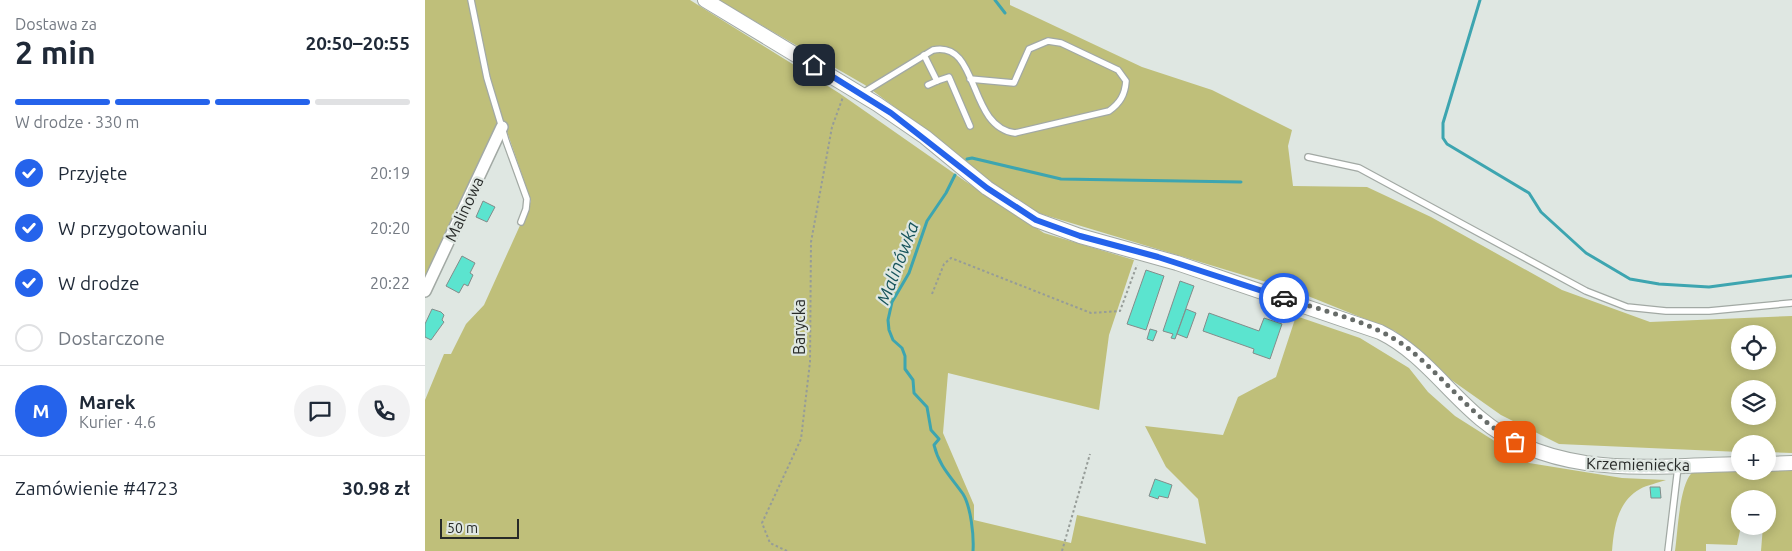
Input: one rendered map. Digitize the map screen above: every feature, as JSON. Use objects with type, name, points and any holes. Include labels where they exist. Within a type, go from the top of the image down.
[{"type":"street","name":"Krzemieniecka","points":[[705,0],[904,122],[987,188],[1025,213],[1067,232],[1141,252],[1334,315],[1388,336],[1411,351],[1489,425],[1515,442],[1564,460],[1595,465],[1731,464]]},
{"type":"street","name":"Malinowa","points":[[425,291],[502,127]]},
{"type":"street","points":[[1776,464],[1792,463]]},
{"type":"lane","points":[[471,0],[487,78],[527,199],[526,210],[521,222]]},
{"type":"lane","points":[[861,94],[933,50],[947,50],[961,59],[989,119],[1000,129],[1015,133],[1109,111],[1118,104],[1125,92],[1126,82],[1118,70],[1061,43],[1048,41],[1029,49],[1013,83],[970,78]]},
{"type":"lane","points":[[924,55],[937,80]]},
{"type":"lane","points":[[928,85],[949,77],[970,126]]},
{"type":"lane","points":[[1308,157],[1359,168],[1586,291],[1627,307],[1666,311],[1709,311],[1792,303]]},
{"type":"lane","points":[[1668,551],[1678,465]]},
{"type":"path","name":"Barycka","points":[[787,551],[770,543],[762,524],[803,433],[810,362],[811,242],[832,127],[837,109],[848,86]]},
{"type":"path","points":[[932,294],[944,264],[951,258],[1091,312],[1120,311],[1141,252]]},
{"type":"path","points":[[1062,551],[1091,454]]},
{"type":"shaded area","points":[[425,0],[690,0],[839,93],[965,181],[1044,233],[1134,260],[1109,335],[1099,410],[948,373],[943,433],[974,505],[974,520],[1071,543],[1077,515],[1206,544],[1198,499],[1166,467],[1145,426],[1223,435],[1238,397],[1276,377],[1296,316],[1360,338],[1409,368],[1428,392],[1455,416],[1529,463],[1622,478],[1666,480],[1640,489],[1626,501],[1618,516],[1612,551],[425,551],[425,400],[444,354],[451,354],[466,324],[484,305],[531,201],[503,120],[425,284]]},
{"type":"shaded area","points":[[718,0],[1010,0],[1010,5],[1142,67],[1212,90],[1292,130],[1288,146],[1293,186],[1367,187],[1431,217],[1562,290],[1650,322],[1792,316],[1792,453],[1776,452],[1776,435],[1731,435],[1731,452],[1559,444],[1501,415],[1450,379],[1395,331],[1293,290],[1038,213],[975,174],[950,148],[865,85]]},
{"type":"shaded area","points":[[1695,470],[1731,470],[1731,480],[1776,480],[1776,470],[1792,470],[1792,551],[1761,551],[1762,535],[1776,535],[1776,490],[1731,490],[1731,535],[1739,535],[1737,545],[1706,544],[1706,551],[1675,551],[1682,495],[1690,476]]},
{"type":"building","points":[[483,201],[495,207],[487,222],[476,217]]},
{"type":"building","points":[[462,256],[475,263],[470,273],[473,275],[468,286],[464,284],[459,293],[446,286]]},
{"type":"building","points":[[1146,270],[1164,276],[1146,330],[1127,324]]},
{"type":"building","points":[[1180,281],[1194,286],[1175,339],[1171,338],[1173,334],[1163,331]]},
{"type":"building","points":[[432,309],[444,315],[442,320],[444,322],[431,340],[425,337],[425,324]]},
{"type":"building","points":[[1186,309],[1196,313],[1187,338],[1177,334]]},
{"type":"building","points":[[1209,313],[1259,331],[1264,318],[1282,324],[1270,359],[1253,353],[1254,349],[1203,331]]},
{"type":"building","points":[[1150,329],[1157,331],[1153,341],[1147,339]]},
{"type":"building","points":[[1155,479],[1172,485],[1168,498],[1159,496],[1158,499],[1149,496]]},
{"type":"building","points":[[1650,487],[1660,487],[1661,498],[1651,498]]},
{"type":"waterway","points":[[995,0],[1005,13]]},
{"type":"waterway","points":[[1480,0],[1443,123],[1443,138],[1447,144],[1529,193],[1541,212],[1586,253],[1630,279],[1659,284],[1709,287],[1792,276]]},
{"type":"waterway","name":"Malinówka","points":[[967,159],[972,158],[1061,179],[1241,182]]},
{"type":"waterway","name":"Malinówka","points":[[955,175],[946,193],[927,221],[909,273],[892,302],[888,320],[893,340],[902,348],[905,356],[905,369],[913,380],[914,393],[927,407],[931,430],[939,439],[934,445],[939,459],[966,500],[971,522],[973,551]]},
{"type":"way so far","points":[[1284,298],[1358,323],[1396,340],[1411,351],[1472,411],[1498,432],[1515,442]]},
{"type":"route","points":[[814,65],[891,113],[925,137],[987,188],[1036,220],[1057,229],[1158,257],[1284,298]]}]
